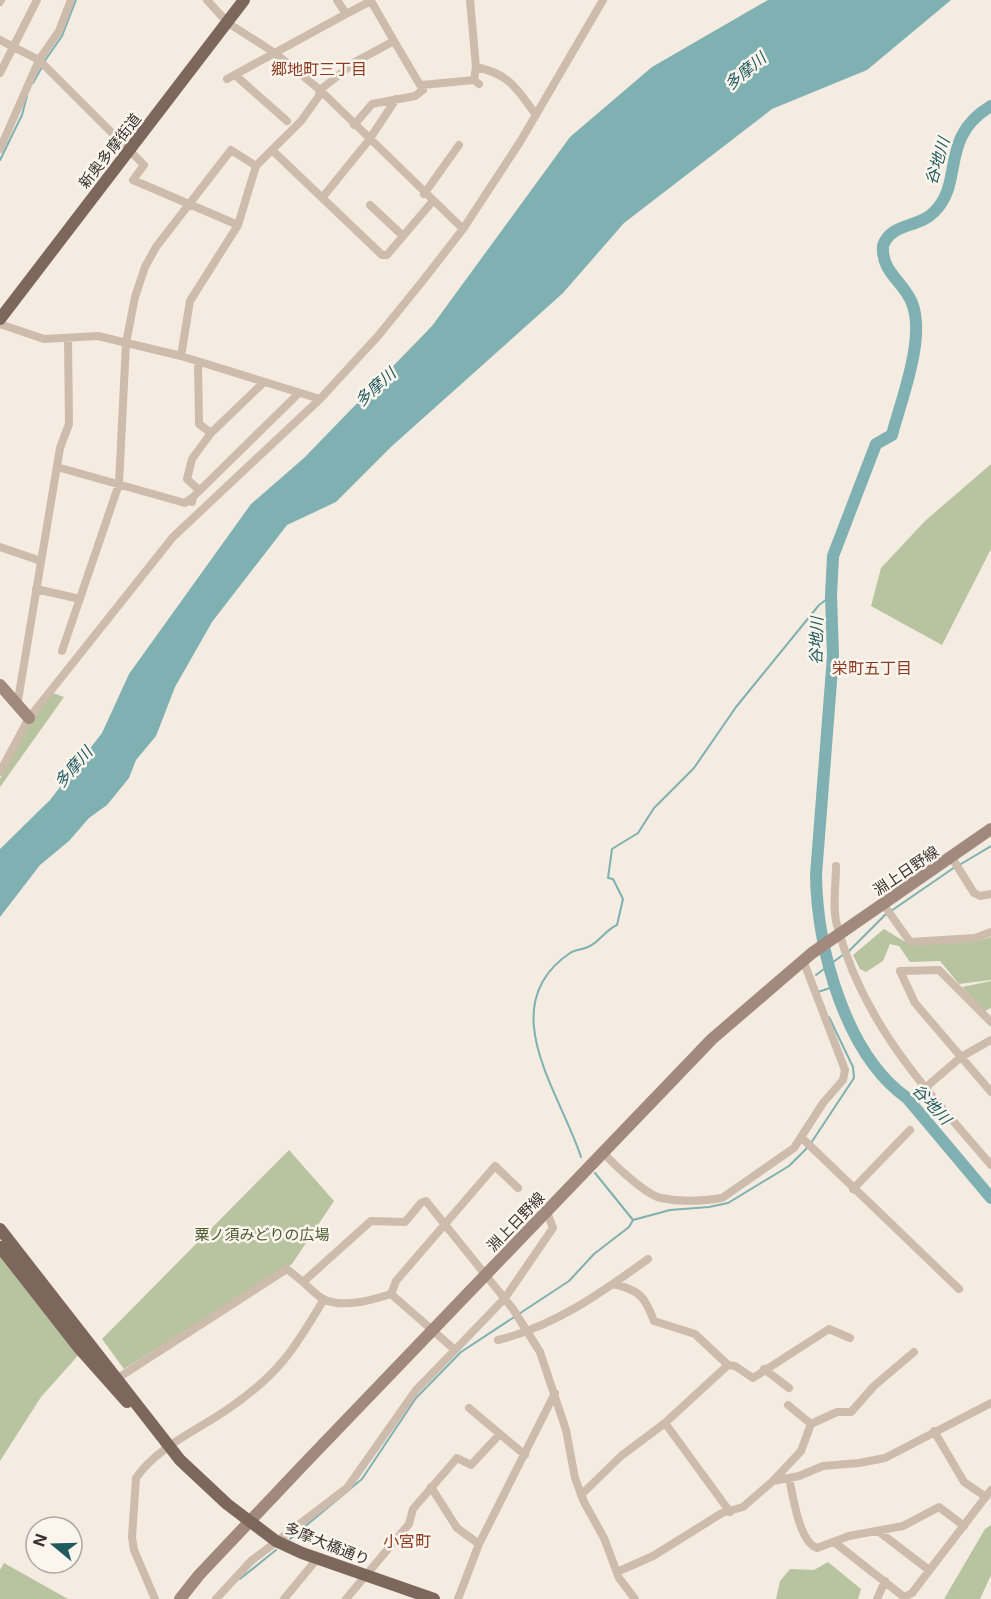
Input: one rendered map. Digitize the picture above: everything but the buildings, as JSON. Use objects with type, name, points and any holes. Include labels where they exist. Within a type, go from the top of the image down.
[{"type":"main road","name":"新奥多摩街道","points":[[0,319],[244,0]]},
{"type":"main road","points":[[0,685],[4,698],[17,706],[29,718]]},
{"type":"main road","name":"淵上日野線","points":[[180,1599],[199,1575],[712,1039],[803,960],[991,829]]},
{"type":"main road","name":"多摩大橋通り","points":[[0,1229],[118,1378],[169,1447]]},
{"type":"main road","name":"多摩大橋通り","points":[[0,1247],[79,1348],[207,1487],[249,1523],[276,1540],[317,1560],[434,1599]]},
{"type":"street","points":[[0,73],[12,45],[37,0]]},
{"type":"street","points":[[207,0],[228,23],[275,52],[320,90],[432,202],[461,227]]},
{"type":"street","points":[[338,0],[346,14]]},
{"type":"street","points":[[422,85],[476,82],[470,0]]},
{"type":"street","points":[[0,772],[29,718],[173,537],[320,399],[378,336],[435,265],[463,229],[536,116],[603,0]]},
{"type":"street","points":[[0,149],[59,31],[67,1]]},
{"type":"street","points":[[227,80],[371,1],[423,90],[415,96],[372,104],[354,125]]},
{"type":"street","points":[[0,40],[42,63],[144,165],[133,180],[238,225]]},
{"type":"street","points":[[181,356],[190,302],[238,225],[256,166],[301,121],[319,96],[320,90],[355,62],[394,41]]},
{"type":"street","points":[[476,67],[498,72],[518,91],[536,116]]},
{"type":"street","points":[[235,75],[287,121]]},
{"type":"street","points":[[322,198],[369,140],[396,99]]},
{"type":"street","points":[[424,194],[459,145]]},
{"type":"street","points":[[62,651],[119,484],[126,343],[135,297],[145,267],[156,247],[231,150],[256,166]]},
{"type":"street","points":[[272,150],[382,255],[387,255],[432,202]]},
{"type":"street","points":[[370,205],[403,236]]},
{"type":"street","points":[[0,324],[44,339],[87,335],[126,343],[181,356],[262,383],[320,399]]},
{"type":"street","points":[[17,706],[57,467],[69,424],[69,338]]},
{"type":"street","points":[[198,362],[199,424],[211,433]]},
{"type":"street","points":[[195,496],[187,479],[192,459],[211,433],[262,383]]},
{"type":"street","points":[[57,467],[185,503],[195,496],[299,393]]},
{"type":"street","points":[[0,547],[41,561]]},
{"type":"street","points":[[36,589],[80,599]]},
{"type":"street","points":[[952,858],[974,893],[980,896],[991,894]]},
{"type":"street","points":[[836,866],[838,935],[854,978],[875,1020],[925,1088],[991,1165]]},
{"type":"street","points":[[884,905],[910,942],[975,938],[991,932]]},
{"type":"street","points":[[603,1152],[611,1161],[660,1198],[708,1201],[722,1198],[807,1143],[823,1103],[843,1080],[845,1070],[803,960]]},
{"type":"street","points":[[991,1022],[939,970],[900,971],[915,1003],[991,1092]]},
{"type":"street","points":[[925,1088],[961,1057],[991,1040]]},
{"type":"street","points":[[853,1189],[910,1130]]},
{"type":"street","points":[[807,1143],[959,1289]]},
{"type":"street","points":[[391,1294],[396,1281],[495,1166],[518,1188]]},
{"type":"street","points":[[303,1282],[371,1221],[405,1222],[420,1203],[426,1202],[505,1298],[540,1352],[566,1430],[574,1478],[604,1538],[617,1572],[635,1599]]},
{"type":"street","points":[[216,1599],[235,1575],[276,1540],[347,1488],[416,1390],[505,1298],[553,1228],[547,1212]]},
{"type":"street","points":[[498,1340],[528,1333],[554,1322],[648,1258]]},
{"type":"street","points":[[118,1378],[287,1269],[324,1299],[336,1303],[354,1302],[391,1294]]},
{"type":"street","points":[[613,1284],[628,1287],[645,1298],[654,1321],[695,1334],[728,1365]]},
{"type":"street","points":[[391,1294],[455,1350]]},
{"type":"street","points":[[155,1599],[134,1550],[132,1515],[136,1478],[169,1447],[229,1409],[267,1380],[292,1353],[324,1299]]},
{"type":"street","points":[[582,1495],[621,1456],[665,1423],[728,1365],[735,1365],[753,1378],[829,1329],[850,1338]]},
{"type":"street","points":[[617,1572],[653,1556],[722,1513],[743,1508],[773,1481],[801,1450],[811,1424],[837,1412],[851,1412],[874,1386],[914,1352]]},
{"type":"street","points":[[764,1369],[789,1388]]},
{"type":"street","points":[[458,1599],[479,1544],[555,1393]]},
{"type":"street","points":[[773,1481],[823,1466],[885,1458],[991,1403]]},
{"type":"street","points":[[788,1405],[811,1424]]},
{"type":"street","points":[[469,1408],[525,1455]]},
{"type":"street","points":[[665,1423],[730,1512]]},
{"type":"street","points":[[834,1542],[904,1596],[912,1593],[989,1494],[964,1482],[934,1431]]},
{"type":"street","points":[[346,1599],[409,1524],[413,1509],[457,1458],[471,1465],[499,1435]]},
{"type":"street","points":[[789,1478],[806,1542],[817,1548],[849,1536],[903,1526],[939,1507],[964,1526]]},
{"type":"street","points":[[431,1487],[457,1528],[479,1544]]},
{"type":"street","points":[[878,1531],[929,1570]]},
{"type":"street","points":[[284,1599],[317,1560]]},
{"type":"street","points":[[877,1599],[885,1581]]},
{"type":"green space","points":[[991,464],[991,549],[942,645],[871,606],[881,568],[925,521]]},
{"type":"green space","points":[[53,693],[64,697],[0,787],[0,779],[30,722]]},
{"type":"green space","points":[[884,929],[907,943],[981,940],[991,937],[991,980],[959,984],[940,961],[910,962],[899,946],[890,944],[883,961],[866,972],[860,969],[853,955]]},
{"type":"green space","points":[[991,981],[991,1008],[985,1011],[962,987]]},
{"type":"green space","name":"粟ノ須みどりの広場","points":[[289,1150],[334,1201],[292,1264],[124,1369],[102,1339]]},
{"type":"green space","points":[[0,1247],[82,1351],[41,1397],[0,1461]]},
{"type":"green space","points":[[991,1525],[991,1575],[980,1599],[944,1599],[985,1529]]},
{"type":"green space","points":[[828,1562],[861,1589],[858,1599],[776,1599],[780,1581],[790,1569],[814,1570]]},
{"type":"green space","points":[[4,1563],[68,1599],[0,1599],[0,1570]]},
{"type":"water","name":"多摩川","points":[[768,0],[951,0],[867,70],[772,109],[624,223],[563,293],[392,446],[336,502],[287,525],[212,622],[175,687],[156,736],[136,760],[129,778],[107,805],[89,818],[69,841],[40,865],[0,917],[0,849],[50,800],[102,733],[129,674],[251,504],[304,458],[432,326],[570,137],[652,67]]},
{"type":"waterway","points":[[44,62],[62,36],[76,0]]},
{"type":"waterway","points":[[33,83],[42,67]]},
{"type":"waterway","points":[[0,160],[22,115],[27,96]]},
{"type":"waterway","name":"谷地川","points":[[991,106],[964,132],[958,146],[949,187],[934,212],[921,221],[898,229],[892,233],[883,246],[883,255],[889,270],[912,303],[916,317],[916,333],[911,369],[892,435],[876,444],[833,556],[831,596],[833,656],[816,875],[822,934],[829,966],[851,1027],[867,1055],[885,1079],[907,1098],[991,1198]]},
{"type":"waterway","points":[[581,1157],[538,1050],[534,1024],[536,998],[547,974],[570,953],[592,945],[617,925],[623,899],[613,879],[608,878],[612,849],[638,833],[654,808],[694,768],[736,707],[819,605],[831,596]]},
{"type":"waterway","points":[[961,864],[991,846]]},
{"type":"waterway","points":[[891,911],[955,867]]},
{"type":"waterway","points":[[849,951],[887,913]]},
{"type":"waterway","name":"谷地川","points":[[816,975],[844,954]]},
{"type":"waterway","points":[[818,992],[836,986]]},
{"type":"waterway","points":[[811,1143],[854,1078],[853,1067],[829,1017]]},
{"type":"waterway","points":[[633,1220],[670,1210],[728,1203],[789,1166],[807,1148]]},
{"type":"waterway","points":[[595,1173],[633,1220]]},
{"type":"waterway","points":[[290,1539],[362,1479],[416,1398],[461,1352],[569,1281],[594,1254],[629,1227],[633,1220]]},
{"type":"waterway","points":[[240,1579],[276,1550]]},
{"type":"district","name":"郷地町三丁目","points":[[319,69]]},
{"type":"district","name":"栄町五丁目","points":[[872,668]]},
{"type":"district","name":"小宮町","points":[[407,1541]]}]
